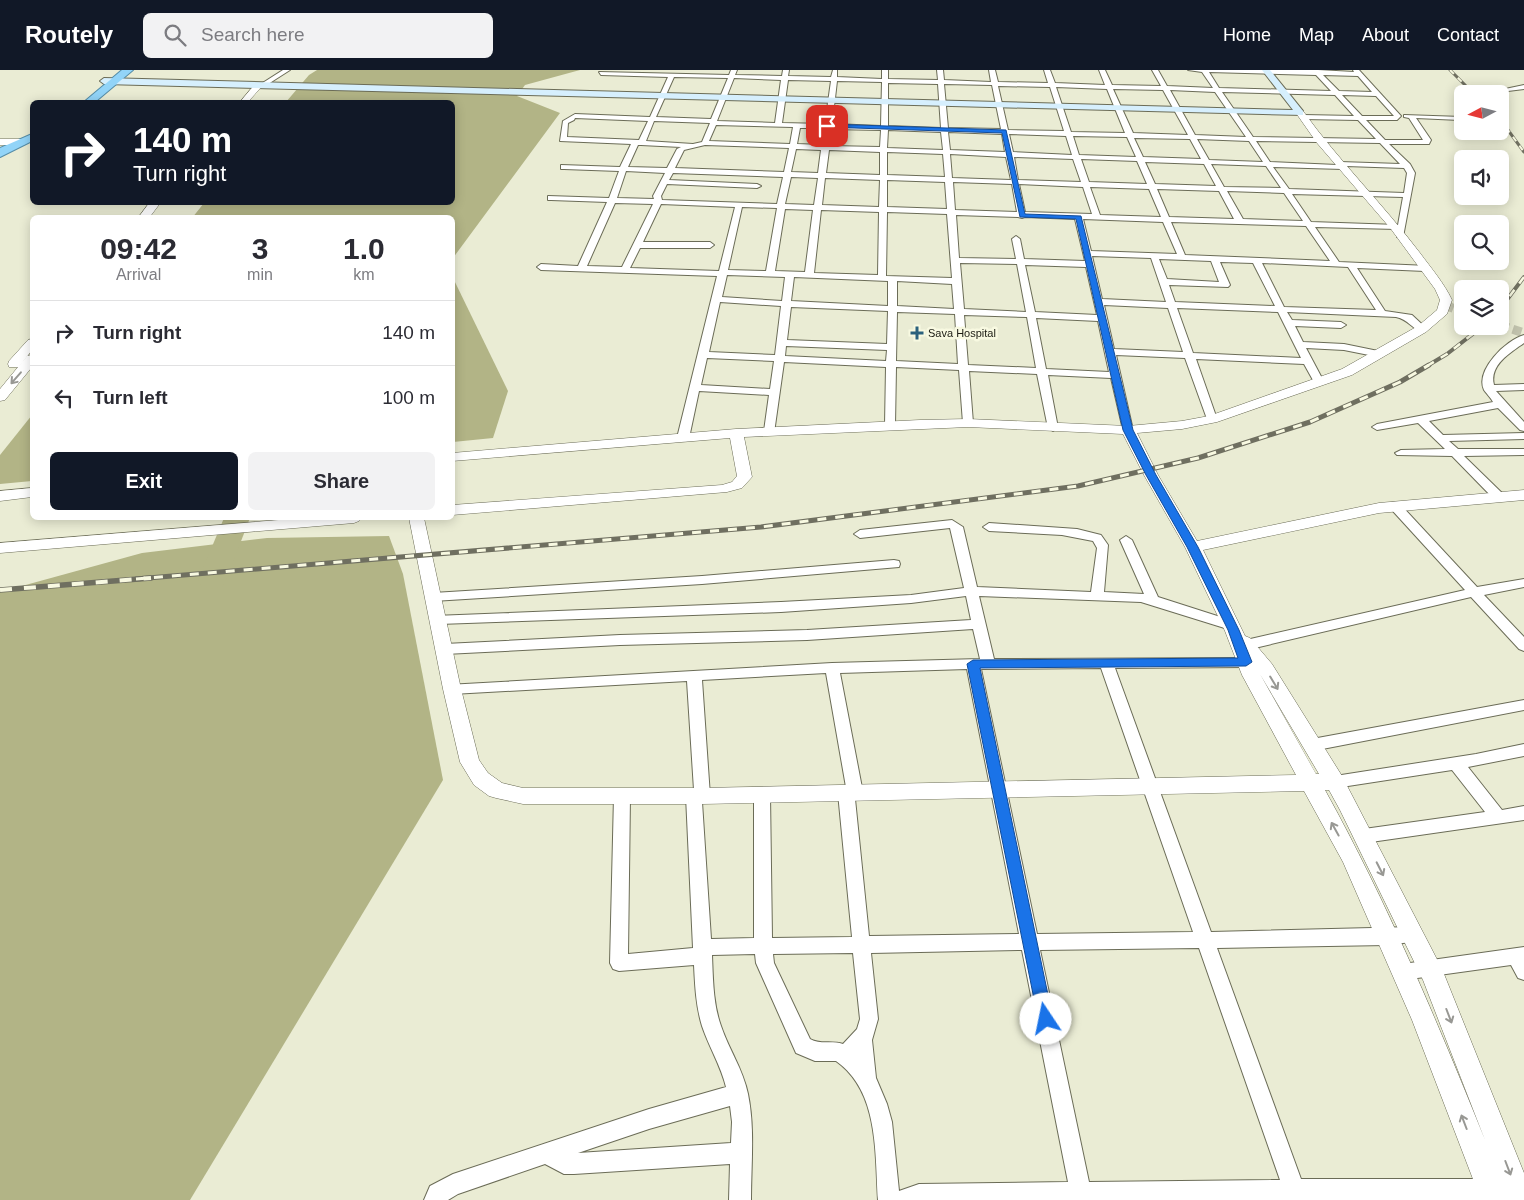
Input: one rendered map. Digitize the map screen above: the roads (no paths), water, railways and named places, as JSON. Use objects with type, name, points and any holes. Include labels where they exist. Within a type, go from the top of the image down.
[{"type":"highway","points":[[83,100],[117,70]]},
{"type":"highway","points":[[91,100],[128,70]]},
{"type":"highway","points":[[0,148],[23,141]]},
{"type":"highway","points":[[0,153],[23,141]]},
{"type":"main road","points":[[1267,71],[1301,115]]},
{"type":"main road","points":[[104,81],[1301,115]]},
{"type":"street","points":[[246,100],[287,70]]},
{"type":"street","points":[[778,124],[786,70]]},
{"type":"street","points":[[808,275],[835,70]]},
{"type":"street","points":[[882,278],[883,103],[885,70]]},
{"type":"street","points":[[940,70],[968,423]]},
{"type":"street","points":[[992,70],[1022,216]]},
{"type":"street","points":[[1047,70],[1097,218]]},
{"type":"street","points":[[1102,70],[1182,257]]},
{"type":"street","points":[[1155,70],[1240,222]]},
{"type":"street","points":[[1190,70],[1358,72],[1395,117],[1395,127]]},
{"type":"street","points":[[1204,70],[1336,264]]},
{"type":"street","points":[[1316,72],[1411,173],[1397,231]]},
{"type":"street","points":[[601,73],[672,75],[732,73],[784,78],[1378,94]]},
{"type":"street","points":[[705,143],[732,73]]},
{"type":"street","points":[[582,269],[612,200],[623,169],[652,119],[672,75]]},
{"type":"street","points":[[255,100],[264,86]]},
{"type":"street","points":[[1509,89],[1524,87]]},
{"type":"street","points":[[1301,115],[1360,118],[1412,116],[1454,118]]},
{"type":"street","points":[[455,456],[736,433],[890,425],[968,423],[1053,428],[1153,429],[1212,419],[1347,372],[1422,329],[1444,311],[1446,300],[1441,288],[1397,231],[1341,166],[1301,115]]},
{"type":"street","points":[[1406,166],[1267,164],[563,139],[565,122],[574,118],[652,119],[1068,134],[1426,142],[1427,140],[1412,116]]},
{"type":"street","points":[[770,274],[797,125]]},
{"type":"street","points":[[0,142],[23,141]]},
{"type":"street","points":[[625,270],[681,149],[691,145]]},
{"type":"street","points":[[564,167],[1407,195]]},
{"type":"street","points":[[666,182],[757,186]]},
{"type":"street","points":[[551,198],[1079,218],[1309,224],[1397,231]]},
{"type":"street","points":[[145,215],[154,205]]},
{"type":"street","points":[[157,215],[166,205]]},
{"type":"street","points":[[683,438],[739,205]]},
{"type":"street","points":[[903,1200],[918,1196],[1493,1195],[1424,1019],[1352,859],[1310,784],[1192,547],[1128,430],[1079,218]]},
{"type":"street","points":[[1016,239],[1053,428]]},
{"type":"street","points":[[637,245],[710,245]]},
{"type":"street","points":[[1087,253],[1425,268]]},
{"type":"street","points":[[1154,256],[1212,419]]},
{"type":"street","points":[[1163,282],[1225,285],[1215,259]]},
{"type":"street","points":[[955,260],[1090,264]]},
{"type":"street","points":[[1256,261],[1319,382]]},
{"type":"street","points":[[1351,265],[1382,313]]},
{"type":"street","points":[[541,267],[957,281]]},
{"type":"street","points":[[770,432],[790,275]]},
{"type":"street","points":[[890,425],[893,279]]},
{"type":"street","points":[[716,298],[786,304],[1103,318]]},
{"type":"street","points":[[1099,302],[1382,313],[1403,315],[1422,329]]},
{"type":"street","points":[[1288,323],[1341,326]]},
{"type":"street","points":[[1524,338],[1489,367],[1487,376],[1488,388],[1500,404],[1524,428]]},
{"type":"street","points":[[781,343],[892,347]]},
{"type":"street","points":[[0,380],[30,345]]},
{"type":"street","points":[[1299,345],[1344,347],[1379,354]]},
{"type":"street","points":[[1111,352],[1308,362]]},
{"type":"street","points":[[702,355],[1116,375]]},
{"type":"street","points":[[0,397],[30,361]]},
{"type":"street","points":[[1488,388],[1524,387]]},
{"type":"street","points":[[695,388],[775,392]]},
{"type":"street","points":[[1377,427],[1500,404]]},
{"type":"street","points":[[1421,419],[1498,496]]},
{"type":"street","points":[[455,510],[722,489],[737,485],[745,477],[736,433]]},
{"type":"street","points":[[1440,438],[1524,436]]},
{"type":"street","points":[[1401,453],[1524,452]]},
{"type":"street","points":[[0,496],[30,493]]},
{"type":"street","points":[[1192,547],[1379,508],[1524,495]]},
{"type":"street","points":[[1395,506],[1524,646]]},
{"type":"street","points":[[0,548],[330,520]]},
{"type":"street","points":[[416,520],[452,689],[470,762],[481,779],[496,790],[523,796],[698,796],[1310,784],[1335,782],[1456,763],[1524,750]]},
{"type":"street","points":[[860,534],[952,524],[959,531],[980,624],[981,664],[999,790],[1081,1196]]},
{"type":"street","points":[[989,527],[1076,533],[1096,537],[1101,542],[1103,548],[1096,596]]},
{"type":"street","points":[[1126,540],[1153,600]]},
{"type":"street","points":[[433,597],[692,581],[894,564]]},
{"type":"street","points":[[452,689],[832,668],[1106,663],[1239,640],[1524,583]]},
{"type":"street","points":[[439,620],[800,606],[910,599],[972,591],[1153,600],[1239,640],[1266,669],[1335,782],[1364,836],[1430,968],[1521,1200]]},
{"type":"street","points":[[445,649],[620,640],[807,635],[980,624]]},
{"type":"street","points":[[1106,663],[1296,1195]]},
{"type":"street","points":[[832,668],[850,793],[869,1019],[868,1031],[862,1040],[846,1055]]},
{"type":"street","points":[[694,675],[701,951],[705,996],[712,1027],[733,1074],[738,1094],[742,1122],[740,1200]]},
{"type":"street","points":[[1312,744],[1524,705]]},
{"type":"street","points":[[1456,763],[1498,816]]},
{"type":"street","points":[[762,795],[763,946],[768,974],[803,1046],[812,1052],[822,1053],[833,1050],[846,1055],[866,1078]]},
{"type":"street","points":[[622,796],[619,963],[701,951],[763,946],[1387,937],[1413,935]]},
{"type":"street","points":[[1364,836],[1524,813]]},
{"type":"street","points":[[1402,972],[1522,961]]},
{"type":"street","points":[[862,1040],[866,1078],[880,1111],[889,1200]]},
{"type":"street","points":[[435,1200],[438,1194],[453,1185],[649,1120],[738,1094]]},
{"type":"street","points":[[547,1154],[564,1164],[574,1164],[741,1153]]},
{"type":"waterway","points":[[212,580],[236,520]]},
{"type":"tunnel","points":[[1445,305],[1454,309]]},
{"type":"tunnel","points":[[1509,328],[1524,333]]},
{"type":"railway","points":[[1450,70],[1465,85]]},
{"type":"railway","points":[[1509,131],[1524,152]]},
{"type":"railway","points":[[1509,297],[1524,277]]},
{"type":"railway","points":[[1427,366],[1447,354],[1471,335]]},
{"type":"railway","points":[[136,579],[761,527],[1078,486],[1198,458],[1310,422],[1400,382],[1429,365]]},
{"type":"railway","points":[[0,590],[151,578]]},
{"type":"place","name":"Sava Hospital","points":[[917,333]]}]
